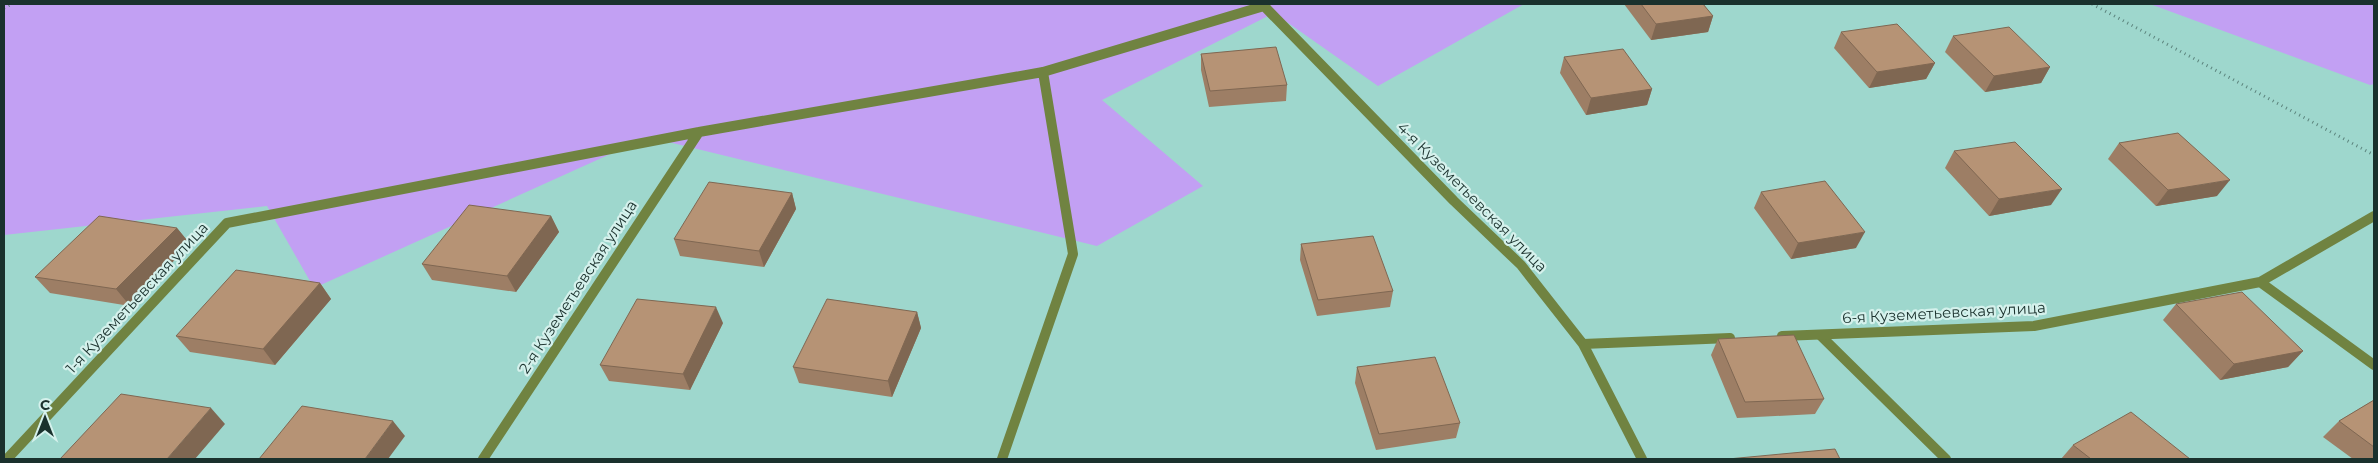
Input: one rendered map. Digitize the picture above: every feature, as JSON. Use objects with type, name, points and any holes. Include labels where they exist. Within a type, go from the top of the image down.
[{"type":"street","name":"4-я Куземетьевская улица","points":[[1043,72],[1264,6],[1454,201],[1521,265],[1584,344],[1642,459]]},
{"type":"street","points":[[699,132],[1043,72],[1073,254],[1002,459]]},
{"type":"street","name":"1-я Куземетьевская улица","points":[[7,459],[227,223],[699,132]]},
{"type":"street","name":"2-я Куземетьевская улица","points":[[483,459],[699,132]]},
{"type":"street","name":"6-я Куземетьевская улица","points":[[1771,337],[2034,326],[2260,282],[2374,216]]},
{"type":"street","points":[[2260,282],[2374,364]]},
{"type":"street","points":[[1820,335],[1946,459]]},
{"type":"street","points":[[1584,344],[1741,338]]},
{"type":"path","points":[[4,8],[12,4]]},
{"type":"path","points":[[2092,4],[2374,154]]},
{"type":"shaded area","points":[[4,4],[1524,4],[1378,86],[1274,13],[1102,100],[1203,186],[1097,246],[648,137],[314,288],[267,206],[4,235]]},
{"type":"shaded area","points":[[2150,4],[2374,4],[2374,84],[2370,85]]},
{"type":"building","points":[[1641,4],[1703,4],[1713,16],[1656,24]]},
{"type":"building","points":[[1897,24],[1935,63],[1877,72],[1841,32]]},
{"type":"building","points":[[2009,27],[2050,67],[1994,76],[1953,36]]},
{"type":"building","points":[[1276,47],[1287,85],[1210,91],[1201,54]]},
{"type":"building","points":[[1623,49],[1652,89],[1591,98],[1564,57]]},
{"type":"building","points":[[2178,133],[2230,180],[2168,190],[2119,143]]},
{"type":"building","points":[[2015,142],[2062,189],[1999,199],[1954,151]]},
{"type":"building","points":[[1825,181],[1865,232],[1798,243],[1761,192]]},
{"type":"building","points":[[709,182],[792,193],[759,251],[674,239]]},
{"type":"building","points":[[469,205],[551,216],[507,276],[422,264]]},
{"type":"building","points":[[99,216],[177,228],[116,289],[35,277]]},
{"type":"building","points":[[1373,236],[1393,291],[1318,300],[1301,244]]},
{"type":"building","points":[[236,270],[320,283],[263,349],[176,336]]},
{"type":"building","points":[[2242,292],[2303,351],[2234,364],[2176,304]]},
{"type":"building","points":[[637,299],[716,307],[683,374],[600,365]]},
{"type":"building","points":[[827,299],[917,312],[888,381],[793,367]]},
{"type":"building","points":[[1794,335],[1824,399],[1745,402],[1718,339]]},
{"type":"building","points":[[1435,357],[1460,423],[1379,434],[1357,367]]},
{"type":"building","points":[[121,394],[211,408],[167,459],[60,459]]},
{"type":"building","points":[[2374,400],[2374,447],[2339,421]]},
{"type":"building","points":[[302,406],[393,421],[365,459],[259,459]]},
{"type":"building","points":[[2131,412],[2190,459],[2091,459],[2073,445]]},
{"type":"building","points":[[1835,449],[1840,459],[1728,459]]}]
